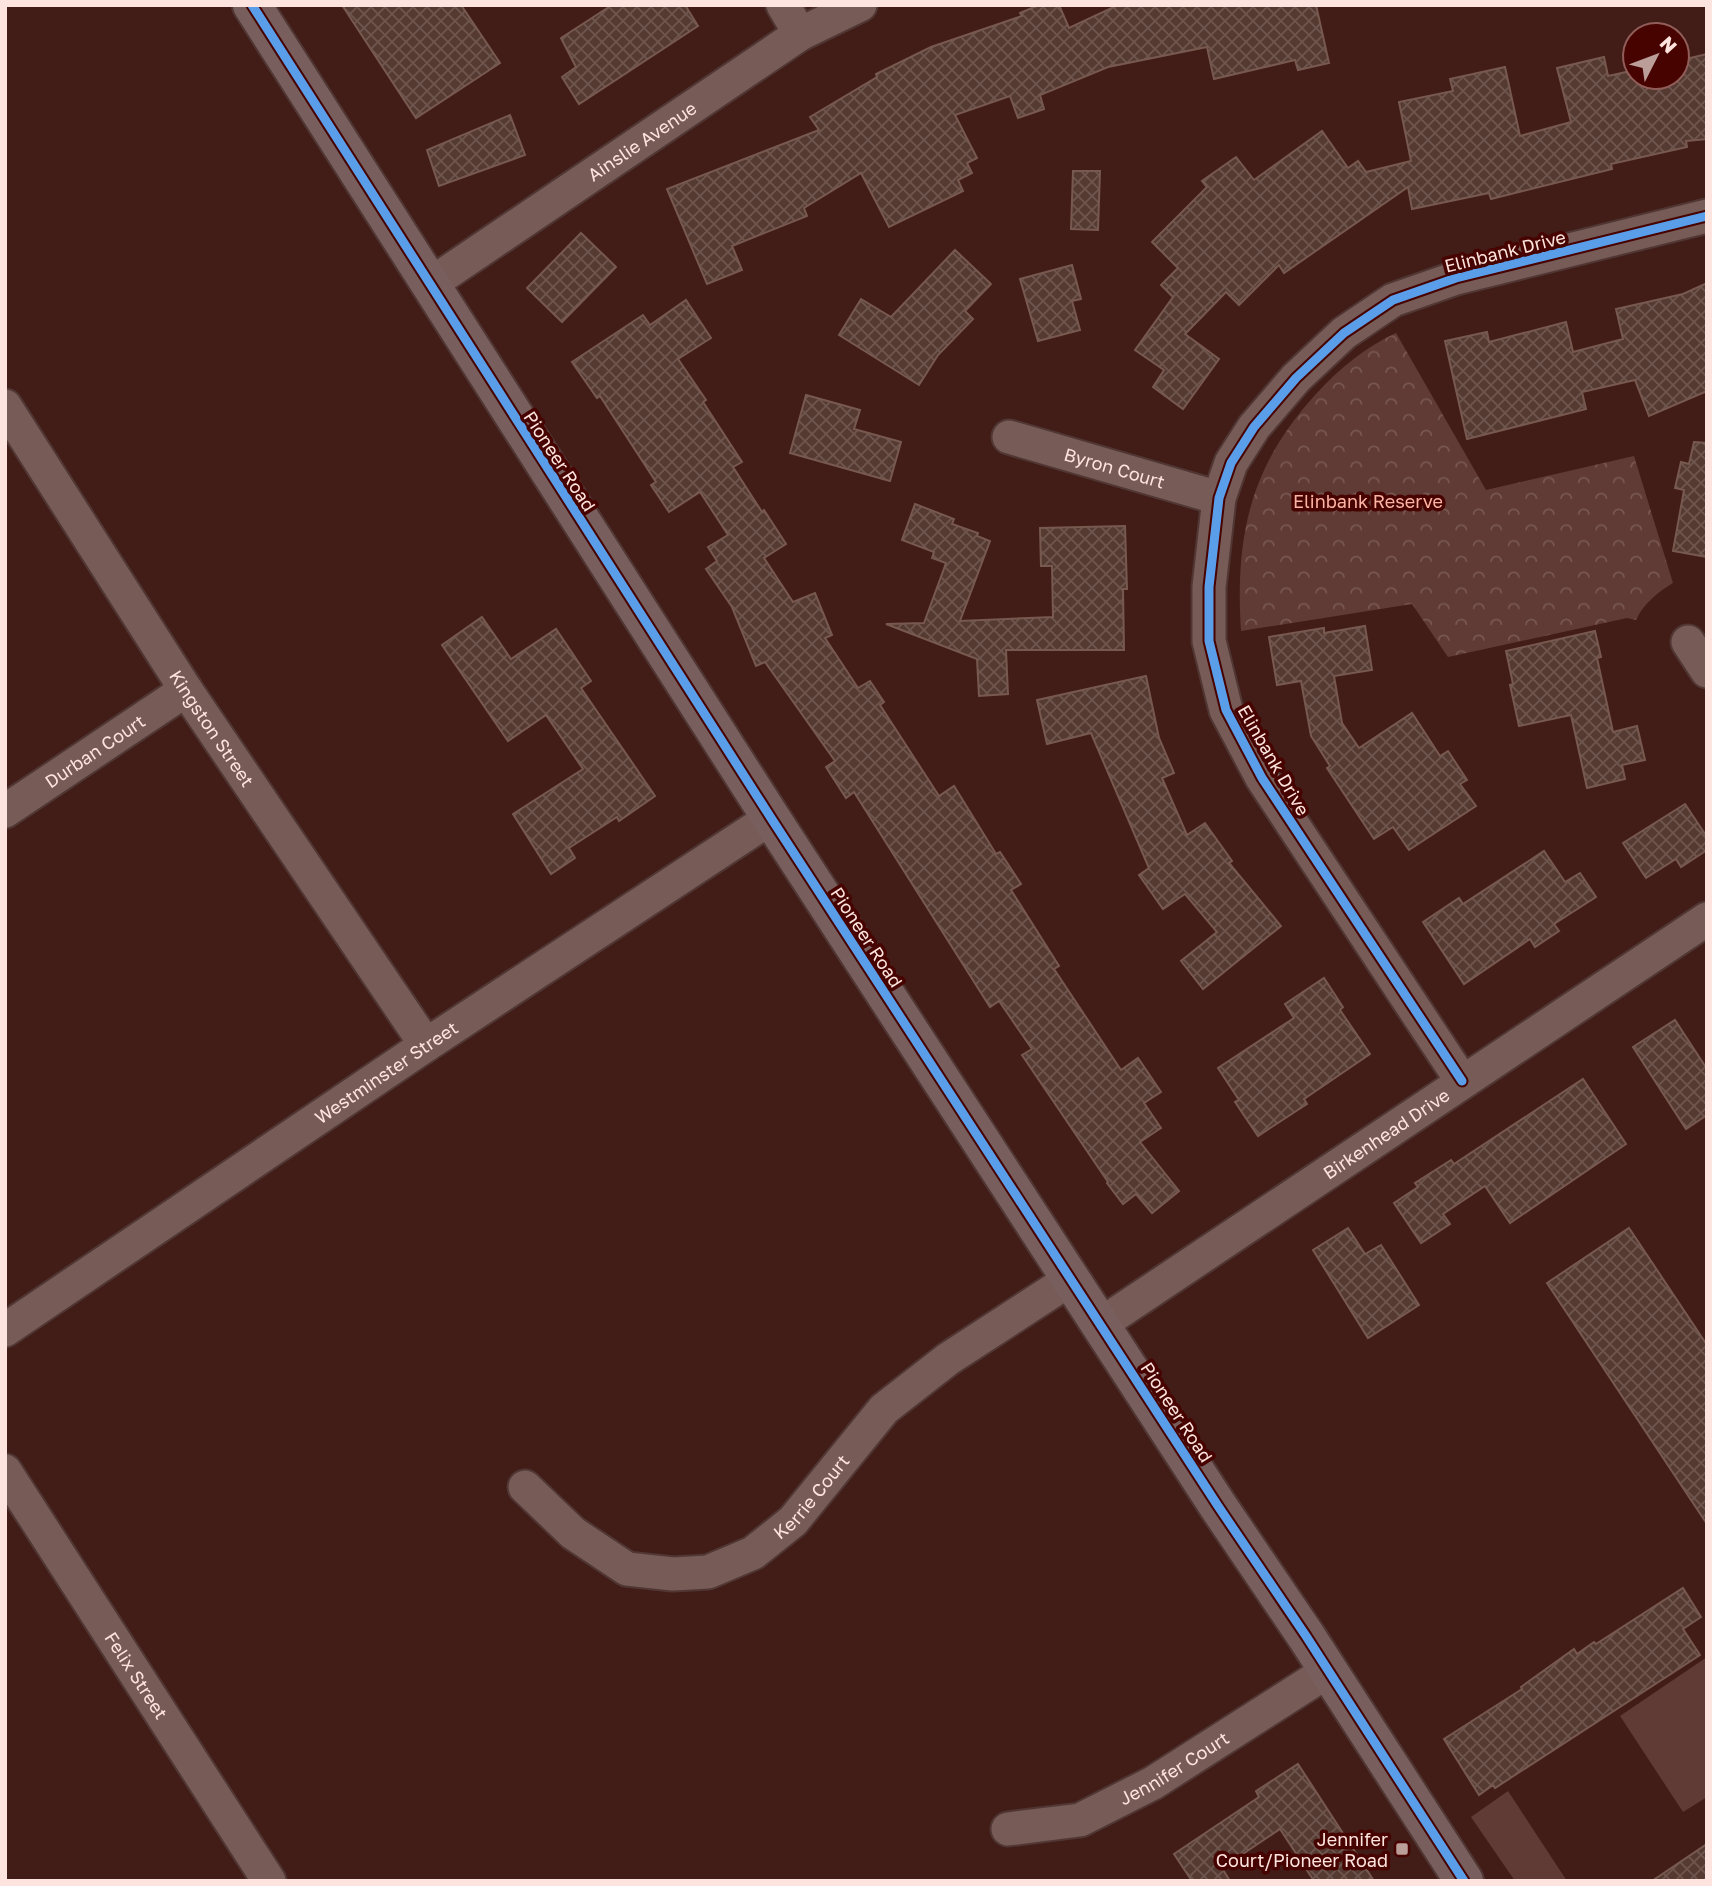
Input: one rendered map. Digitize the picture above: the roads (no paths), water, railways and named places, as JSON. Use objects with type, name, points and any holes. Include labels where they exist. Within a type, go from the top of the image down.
[{"type":"main road","name":"Pioneer Road","points":[[252,5],[771,818],[1464,1881]]},
{"type":"street","points":[[783,5],[800,34]]},
{"type":"street","name":"Ainslie Avenue","points":[[429,285],[800,34],[860,5]]},
{"type":"street","name":"Elinbank Drive","points":[[1462,1081],[1262,778],[1226,710],[1209,641],[1209,587],[1219,498],[1231,463],[1248,436],[1296,378],[1344,333],[1393,300],[1456,278],[1707,216]]},
{"type":"street","name":"Kingston Street","points":[[5,406],[186,690],[426,1045]]},
{"type":"street","name":"Byron Court","points":[[1009,437],[1219,498]]},
{"type":"street","points":[[1688,642],[1707,671]]},
{"type":"street","name":"Durban Court","points":[[5,811],[186,690]]},
{"type":"street","name":"Westminster Street","points":[[5,1330],[426,1045],[771,818]]},
{"type":"street","name":"Birkenhead Drive","points":[[1101,1324],[1707,919]]},
{"type":"street","name":"Kerrie Court","points":[[525,1487],[573,1533],[627,1569],[673,1574],[708,1572],[753,1553],[793,1521],[884,1409],[948,1359],[1071,1279]]},
{"type":"street","name":"Felix Street","points":[[5,1471],[269,1881]]},
{"type":"street","name":"Jennifer Court","points":[[1008,1829],[1080,1820],[1153,1783],[1328,1671]]},
{"type":"place","name":"Jennifer Court/Pioneer Road","points":[[1402,1849]]},
{"type":"park label","name":"Elinbank Reserve","points":[[1368,501]]}]
